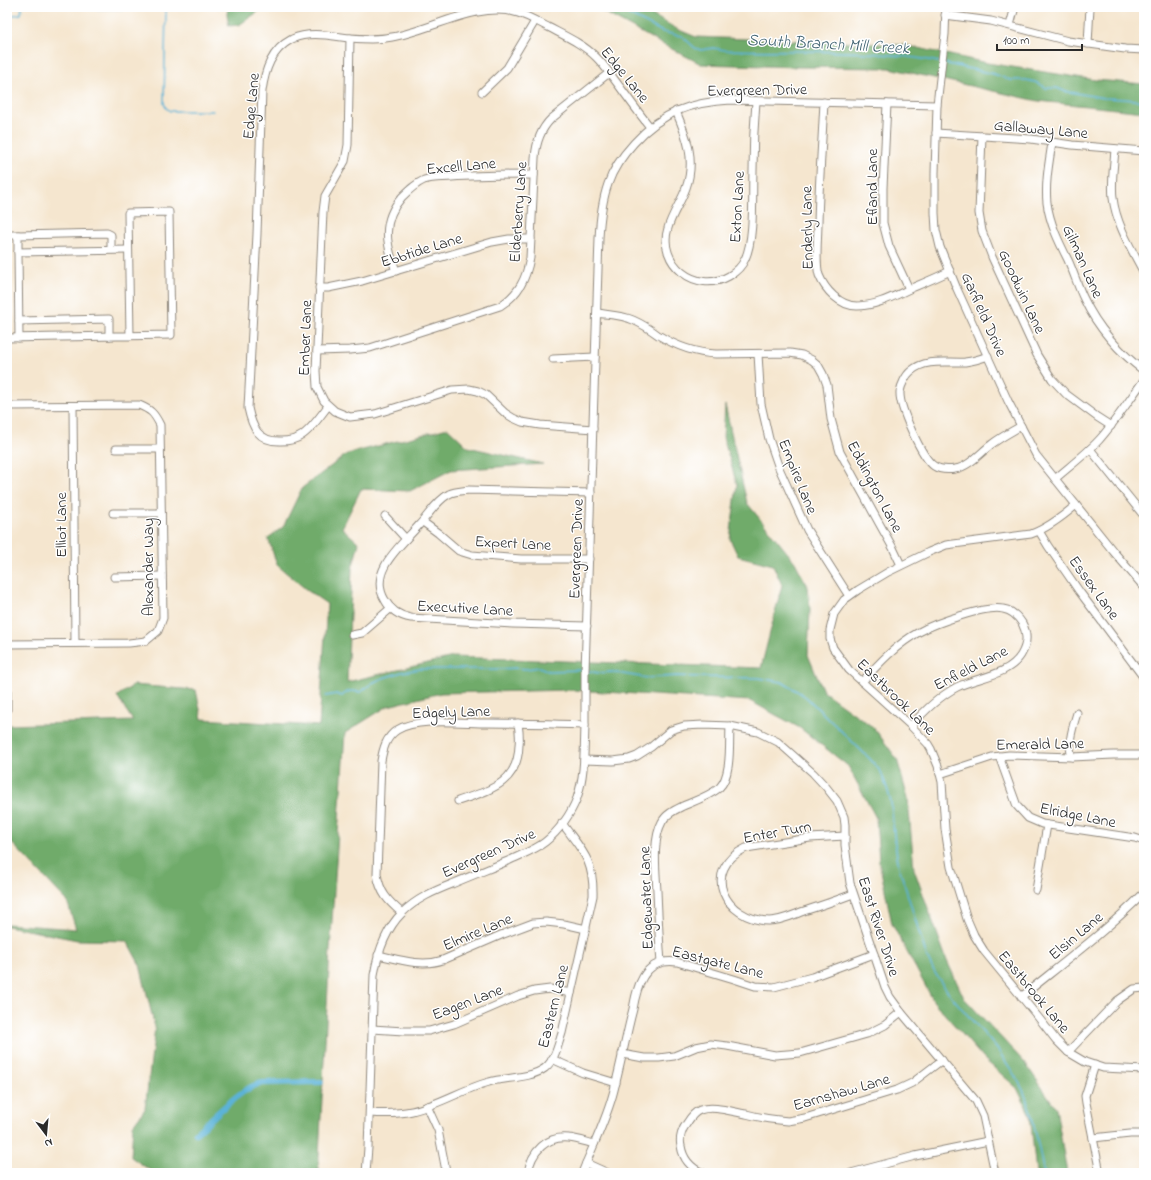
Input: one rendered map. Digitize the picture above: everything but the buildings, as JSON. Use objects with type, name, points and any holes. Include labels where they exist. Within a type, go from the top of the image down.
[{"type":"street","name":"Garfield Drive","points":[[946,7],[945,34],[937,105],[934,173],[936,230],[940,247],[957,289],[1036,455],[1076,506],[1144,587]]},
{"type":"street","points":[[1010,25],[1015,7]]},
{"type":"street","points":[[1088,44],[1090,7]]},
{"type":"street","name":"Edge Lane","points":[[328,406],[311,427],[301,436],[286,441],[269,441],[263,438],[254,428],[248,408],[257,234],[262,91],[265,71],[270,60],[279,48],[292,39],[312,35],[382,39],[401,35],[470,13],[488,10],[506,10],[535,21],[582,46],[596,56],[650,127]]},
{"type":"street","points":[[945,15],[975,18],[1010,25],[1058,38],[1088,44],[1144,50]]},
{"type":"street","points":[[482,92],[507,68],[535,21]]},
{"type":"street","name":"Ember Lane","points":[[350,38],[348,145],[345,161],[326,196],[323,212],[316,375],[317,387],[324,401],[328,406],[342,415],[350,417],[375,414],[452,390],[469,389],[486,395],[505,413],[522,422],[540,426],[593,429]]},
{"type":"street","name":"Elderberry Lane","points":[[317,350],[354,350],[370,348],[500,306],[511,298],[524,280],[530,258],[536,150],[540,133],[551,119],[609,73]]},
{"type":"street","name":"Evergreen Drive","points":[[366,1173],[370,1113],[374,975],[378,955],[390,928],[402,913],[411,905],[429,894],[538,847],[546,841],[562,823],[577,798],[584,760],[599,226],[605,193],[613,173],[624,154],[650,127],[676,111],[709,101],[732,100],[937,105]]},
{"type":"street","name":"Exton Lane","points":[[676,111],[690,149],[690,167],[686,187],[669,223],[666,233],[666,245],[670,258],[679,270],[690,279],[711,282],[724,278],[736,271],[745,260],[747,254],[752,215],[754,123],[756,101]]},
{"type":"street","name":"Enderly Lane","points":[[824,102],[819,197],[818,268],[822,281],[830,292],[842,302],[856,306],[871,305],[950,271]]},
{"type":"street","name":"Efland Lane","points":[[887,104],[883,223],[889,246],[909,289]]},
{"type":"street","name":"Gallaway Lane","points":[[936,133],[1031,139],[1052,143],[1144,151]]},
{"type":"street","name":"Goodwin Lane","points":[[982,136],[980,217],[982,231],[994,262],[1037,355],[1052,379],[1066,394],[1111,426]]},
{"type":"street","name":"Gilman Lane","points":[[1052,143],[1046,191],[1050,218],[1055,232],[1092,314],[1121,350],[1144,371]]},
{"type":"street","points":[[1116,149],[1113,181],[1114,204],[1120,225],[1141,258],[1144,272]]},
{"type":"street","name":"Excell Lane","points":[[396,271],[388,244],[387,229],[391,214],[395,207],[411,188],[424,180],[440,178],[494,175],[534,175]]},
{"type":"street","points":[[7,338],[130,336],[171,335],[169,212],[128,213],[130,336]]},
{"type":"street","points":[[7,236],[107,233],[111,235],[111,250]]},
{"type":"street","points":[[18,235],[19,338]]},
{"type":"street","name":"Ebbtide Lane","points":[[319,288],[346,285],[492,242],[509,239],[532,239]]},
{"type":"street","points":[[18,252],[128,250]]},
{"type":"street","name":"Eddington Lane","points":[[597,313],[620,316],[634,320],[672,343],[689,350],[707,354],[790,354],[802,356],[812,360],[818,365],[827,385],[830,419],[840,452],[901,565]]},
{"type":"street","points":[[19,321],[109,320],[110,336]]},
{"type":"street","name":"Empire Lane","points":[[758,354],[761,404],[769,439],[779,468],[806,530],[849,596]]},
{"type":"street","points":[[988,356],[974,361],[922,364],[911,371],[903,382],[900,392],[905,413],[926,458],[935,466],[946,470],[957,469],[968,463],[992,444],[1021,426]]},
{"type":"street","points":[[553,358],[595,357]]},
{"type":"street","points":[[1055,479],[1090,450],[1111,426],[1144,380]]},
{"type":"street","name":"Alexander Way","points":[[7,644],[129,643],[146,641],[158,631],[163,618],[160,425],[156,416],[148,409],[139,405],[73,406]]},
{"type":"street","points":[[7,406],[73,406]]},
{"type":"street","name":"Elliot Lane","points":[[73,406],[75,643]]},
{"type":"street","points":[[116,449],[160,449]]},
{"type":"street","points":[[1090,450],[1144,516]]},
{"type":"street","points":[[352,635],[362,633],[391,608],[383,597],[380,584],[383,570],[390,557],[423,522],[442,498],[462,490],[591,493]]},
{"type":"street","name":"Eastbrook Lane","points":[[1076,506],[1062,517],[1039,531],[1030,534],[946,545],[901,565],[858,590],[849,596],[838,607],[834,614],[830,630],[830,638],[833,648],[849,670],[911,726],[928,744],[940,774],[949,858],[967,919],[974,935],[984,951],[1056,1040],[1068,1052],[1085,1062],[1095,1065],[1112,1069],[1144,1070]]},
{"type":"street","points":[[113,513],[161,513]]},
{"type":"street","points":[[385,516],[406,539]]},
{"type":"street","name":"Expert Lane","points":[[423,522],[459,551],[472,555],[522,559],[589,559]]},
{"type":"street","name":"Essex Lane","points":[[1039,531],[1079,592],[1144,678]]},
{"type":"street","points":[[114,576],[162,576]]},
{"type":"street","name":"Executive Lane","points":[[391,608],[396,613],[404,617],[419,620],[587,626]]},
{"type":"street","name":"Enfield Lane","points":[[862,682],[892,651],[919,632],[989,608],[1003,609],[1015,615],[1023,625],[1026,637],[1026,644],[1016,661],[1000,672],[964,684],[950,691],[928,707],[911,726]]},
{"type":"street","points":[[7,675],[7,710]]},
{"type":"street","points":[[1072,757],[1070,752],[1070,744],[1077,713]]},
{"type":"street","name":"Edgely Lane","points":[[402,913],[384,895],[378,882],[377,874],[381,761],[382,753],[388,739],[392,734],[398,729],[421,723],[518,723],[585,726]]},
{"type":"street","points":[[458,801],[498,785],[510,776],[514,770],[519,746],[518,723]]},
{"type":"street","name":"East River Drive","points":[[584,760],[613,761],[629,759],[651,747],[671,730],[684,726],[730,726],[758,732],[778,742],[826,787],[837,801],[844,817],[850,883],[885,987],[901,1012],[976,1101],[983,1116],[995,1173]]},
{"type":"street","name":"Edgewater Lane","points":[[661,962],[656,862],[658,830],[665,817],[671,812],[707,795],[720,787],[724,781],[729,760],[730,726]]},
{"type":"street","name":"Emerald Lane","points":[[940,774],[999,756],[1072,757],[1144,754]]},
{"type":"street","name":"Elridge Lane","points":[[999,756],[1017,806],[1028,818],[1047,825],[1136,838],[1144,841]]},
{"type":"street","name":"Eastern Lane","points":[[370,1113],[395,1114],[412,1111],[480,1085],[532,1074],[546,1067],[552,1059],[562,1033],[593,896],[590,865],[583,852],[562,823]]},
{"type":"street","points":[[1036,890],[1047,825]]},
{"type":"street","name":"Enter Turn","points":[[845,836],[810,838],[746,848],[738,851],[723,870],[721,885],[726,899],[736,910],[757,919],[770,921],[788,917],[853,894]]},
{"type":"street","name":"Elsin Lane","points":[[1021,996],[1108,926],[1144,892]]},
{"type":"street","name":"Elmire Lane","points":[[378,955],[426,964],[435,963],[533,923],[546,922],[564,924],[586,929]]},
{"type":"street","name":"Eastgate Lane","points":[[582,1173],[608,1109],[616,1083],[629,1022],[639,985],[648,970],[661,962],[669,961],[684,963],[755,986],[766,988],[812,977],[874,954]]},
{"type":"street","points":[[1068,1052],[1117,1001],[1134,989],[1144,988]]},
{"type":"street","name":"Eagen Lane","points":[[372,1029],[429,1031],[454,1024],[518,996],[534,991],[550,989],[570,993]]},
{"type":"street","points":[[622,1054],[644,1058],[667,1058],[696,1047],[711,1044],[775,1055],[800,1053],[867,1034],[885,1025],[901,1012]]},
{"type":"street","points":[[552,1059],[583,1073],[616,1083]]},
{"type":"street","name":"Earnshaw Lane","points":[[703,1173],[693,1168],[688,1163],[684,1157],[680,1144],[682,1130],[694,1114],[699,1110],[724,1110],[788,1121],[805,1118],[897,1090],[912,1082],[942,1060]]},
{"type":"street","points":[[1095,1065],[1085,1096],[1100,1173]]},
{"type":"street","points":[[427,1106],[438,1130],[446,1171]]},
{"type":"street","points":[[1092,1138],[1144,1134]]},
{"type":"street","points":[[528,1173],[534,1156],[538,1150],[549,1141],[568,1138],[594,1144]]},
{"type":"street","points":[[851,1173],[908,1158],[988,1141]]},
{"type":"street","points":[[586,1163],[608,1173]]},
{"type":"green space","points":[[228,7],[265,7],[239,25],[229,26],[227,14]]},
{"type":"green space","points":[[594,7],[638,7],[677,29],[696,37],[904,45],[987,63],[1096,80],[1144,84],[1144,112],[1038,101],[889,68],[701,64]]},
{"type":"green space","points":[[725,405],[747,503],[795,562],[808,587],[810,609],[808,655],[823,691],[874,728],[897,759],[908,799],[914,869],[947,961],[964,998],[1025,1063],[1056,1108],[1067,1173],[1036,1173],[1030,1115],[1017,1088],[984,1059],[934,1002],[892,924],[879,861],[876,818],[848,766],[800,728],[750,701],[573,690],[441,693],[388,706],[345,733],[330,950],[318,1173],[154,1173],[131,1157],[133,1125],[145,1109],[155,1028],[140,965],[127,941],[77,940],[7,926],[7,924],[76,929],[67,901],[7,838],[7,725],[133,721],[117,696],[134,685],[196,690],[202,719],[319,726],[327,604],[308,591],[277,565],[268,538],[283,527],[302,488],[347,454],[448,428],[468,447],[543,464],[451,470],[410,491],[361,489],[342,528],[359,543],[352,569],[347,682],[453,657],[761,668],[782,585],[773,565],[738,556],[730,539],[737,485],[723,437]]},
{"type":"waterway","name":"South Branch Mill Creek","points":[[7,16],[21,14],[22,7]]},
{"type":"waterway","name":"South Branch Mill Creek","points":[[90,7],[99,9],[170,9],[180,7]]},
{"type":"waterway","name":"South Branch Mill Creek","points":[[614,7],[663,32],[682,36],[695,48],[701,50],[713,48],[725,50],[886,54],[939,62]]},
{"type":"waterway","points":[[166,9],[164,103],[166,108],[170,111],[213,111]]},
{"type":"waterway","name":"South Branch Mill Creek","points":[[943,63],[994,74],[1010,80],[1026,80],[1035,82],[1046,88],[1057,88],[1064,91],[1104,98],[1144,101]]},
{"type":"waterway","points":[[326,696],[336,694],[342,696],[351,691],[361,692],[372,683],[383,678],[402,672],[421,669],[526,669],[540,667],[548,671],[582,670]]},
{"type":"waterway","points":[[587,671],[599,673],[611,672],[647,678],[677,676],[759,678],[782,682],[806,697],[870,759],[881,772],[887,788],[891,802],[899,867],[927,957],[941,982],[997,1049],[1023,1090],[1033,1121],[1044,1173]]},
{"type":"waterway","points":[[196,1133],[237,1096],[255,1085],[263,1083],[321,1082]]}]
